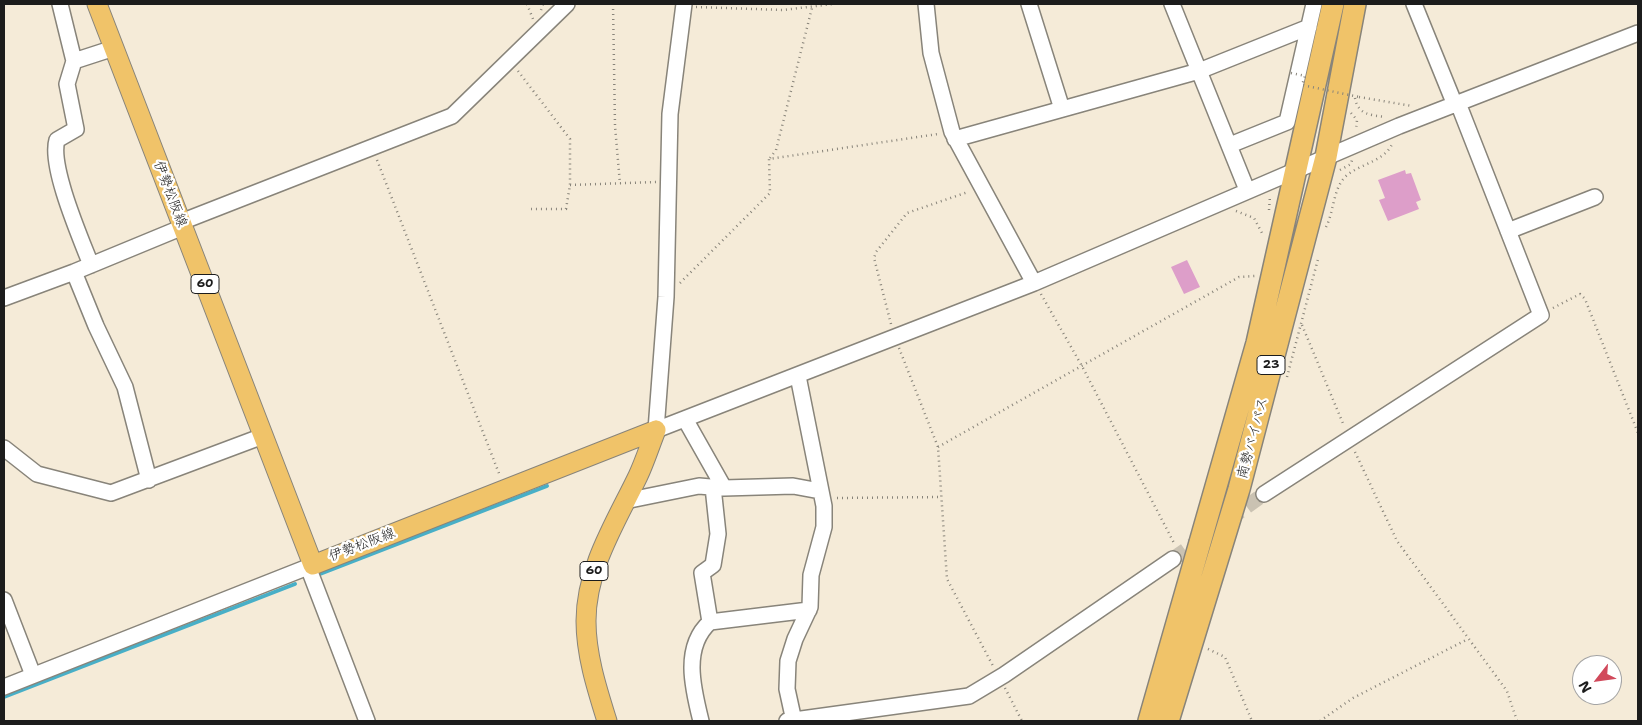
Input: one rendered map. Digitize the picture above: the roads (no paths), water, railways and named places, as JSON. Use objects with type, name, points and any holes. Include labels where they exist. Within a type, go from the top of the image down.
[{"type":"highway","name":"南勢バイパス","points":[[1149,721],[1250,371],[1333,4]]},
{"type":"highway","name":"南勢バイパス","points":[[1168,721],[1239,489],[1326,157],[1355,4]]},
{"type":"main road","name":"伊勢松阪線","points":[[97,4],[313,565],[656,430]]},
{"type":"main road","name":"60","points":[[607,721],[591,663],[586,620],[592,581],[601,551],[656,430]]},
{"type":"street","points":[[60,4],[74,62],[67,84],[76,129],[57,140],[55,146],[62,183],[91,265]]},
{"type":"street","points":[[4,298],[74,272],[182,224],[452,116],[567,4]]},
{"type":"street","points":[[926,4],[931,53],[954,136],[1034,283]]},
{"type":"street","points":[[1029,4],[1062,109]]},
{"type":"street","points":[[1172,4],[1247,190]]},
{"type":"street","points":[[1230,145],[1287,122],[1314,4]]},
{"type":"street","points":[[1264,494],[1541,315],[1457,104],[1414,4]]},
{"type":"street","points":[[683,6],[670,114],[666,296],[656,430],[895,339],[1034,283],[1209,206],[1399,126],[1638,33]]},
{"type":"street","points":[[954,136],[1062,109],[1199,71],[1309,27]]},
{"type":"street","points":[[74,62],[114,48]]},
{"type":"street","points":[[1508,231],[1595,197]]},
{"type":"street","points":[[74,272],[96,326],[125,387],[149,480]]},
{"type":"street","points":[[798,376],[822,494],[824,527],[811,575],[809,610],[795,639],[788,660],[787,689],[791,721],[969,696],[999,678],[1177,553]]},
{"type":"street","points":[[684,419],[718,488],[718,534],[712,566],[702,573],[710,622]]},
{"type":"street","points":[[4,448],[36,474],[111,493],[263,436]]},
{"type":"street","points":[[625,501],[699,486],[718,488],[793,486],[822,494]]},
{"type":"street","points":[[4,687],[313,565]]},
{"type":"street","points":[[313,565],[310,572],[368,721]]},
{"type":"street","points":[[4,600],[34,675]]},
{"type":"street","points":[[700,721],[694,692],[692,661],[696,640],[702,629],[710,622],[809,610]]},
{"type":"waterway","points":[[320,574],[547,486]]},
{"type":"waterway","points":[[4,697],[295,584]]},
{"type":"tunnel","points":[[1228,520],[1264,494]]},
{"type":"tunnel","points":[[1173,559],[1203,538]]}]
